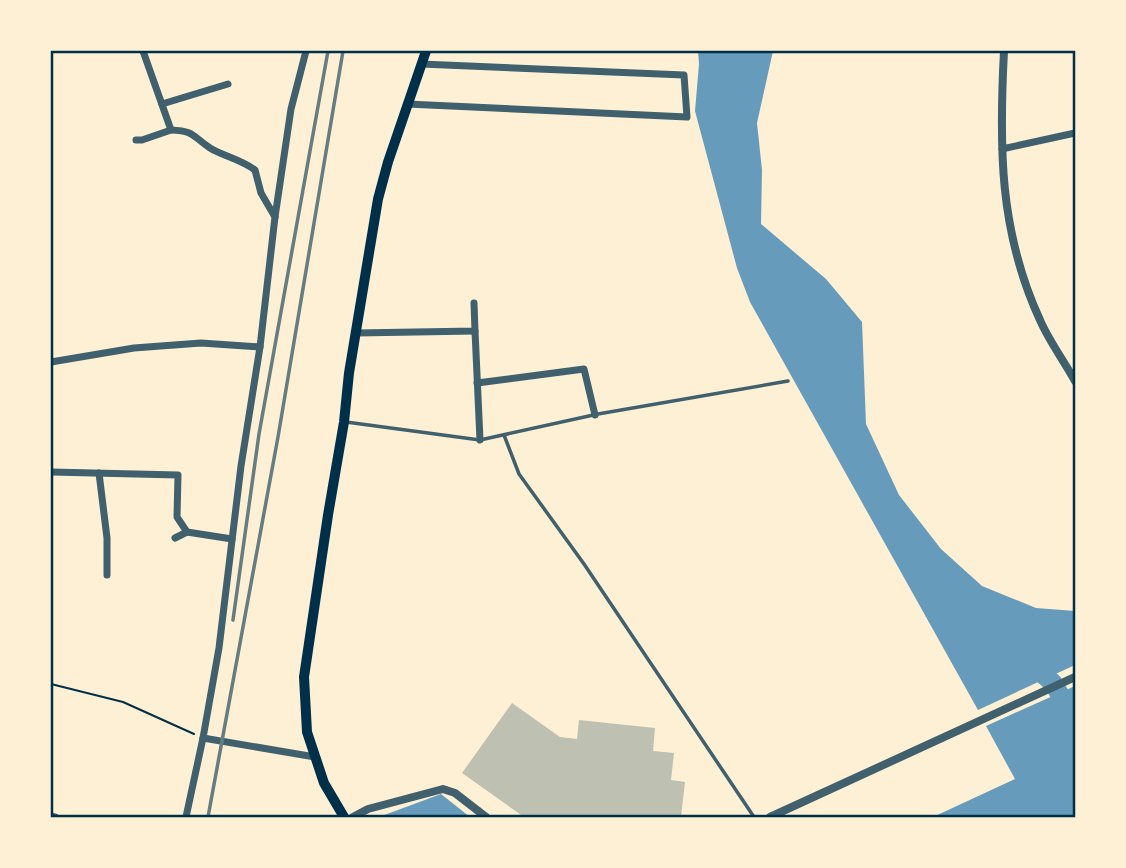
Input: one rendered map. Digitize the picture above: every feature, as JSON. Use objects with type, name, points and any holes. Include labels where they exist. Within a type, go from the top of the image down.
[{"type":"main road","points":[[344,817],[324,783],[307,732],[304,677],[378,199],[426,51]]},
{"type":"street","points":[[143,51],[171,130]]},
{"type":"street","points":[[187,817],[219,648],[291,109],[306,51]]},
{"type":"street","points":[[1004,51],[1000,127],[1007,214],[1018,266],[1040,322],[1075,381]]},
{"type":"street","points":[[407,104],[687,117],[684,75],[421,64]]},
{"type":"street","points":[[162,104],[228,84]]},
{"type":"street","points":[[136,140],[171,130],[183,131],[199,137],[210,148],[240,159],[255,170],[261,193],[275,217]]},
{"type":"street","points":[[1002,149],[1075,133]]},
{"type":"street","points":[[474,303],[480,440]]},
{"type":"street","points":[[356,333],[475,331]]},
{"type":"street","points":[[51,362],[134,348],[201,343],[260,346]]},
{"type":"street","points":[[477,383],[584,369],[595,415]]},
{"type":"street","points":[[51,472],[178,475],[176,511],[187,533]]},
{"type":"street","points":[[99,473],[107,538],[107,575]]},
{"type":"street","points":[[175,538],[187,533],[232,539]]},
{"type":"street","points":[[770,817],[1075,677]]},
{"type":"street","points":[[203,738],[315,757]]},
{"type":"street","points":[[353,817],[368,809],[443,789],[455,793],[486,817]]},
{"type":"lane","points":[[344,422],[480,440],[595,415],[788,381]]},
{"type":"lane","points":[[504,435],[519,474],[584,564],[754,817]]},
{"type":"path","points":[[51,684],[123,702],[203,738]]},
{"type":"water","points":[[698,51],[773,51],[757,123],[762,170],[761,224],[826,279],[862,322],[866,424],[899,495],[941,549],[982,586],[1036,608],[1075,611],[1075,665],[978,710],[750,302],[737,268],[695,111]]},
{"type":"water","points":[[1075,686],[1075,817],[933,817],[1015,779],[986,726]]},
{"type":"water","points":[[441,794],[470,817],[379,817]]},
{"type":"building","points":[[512,703],[560,737],[577,739],[579,720],[655,728],[653,751],[674,753],[671,780],[685,782],[681,817],[524,817],[462,773]]},
{"type":"waterway","points":[[1029,662],[1053,683],[1075,720]]},
{"type":"railway","points":[[233,620],[259,434],[328,51]]},
{"type":"railway","points":[[208,817],[278,437],[343,51]]}]
